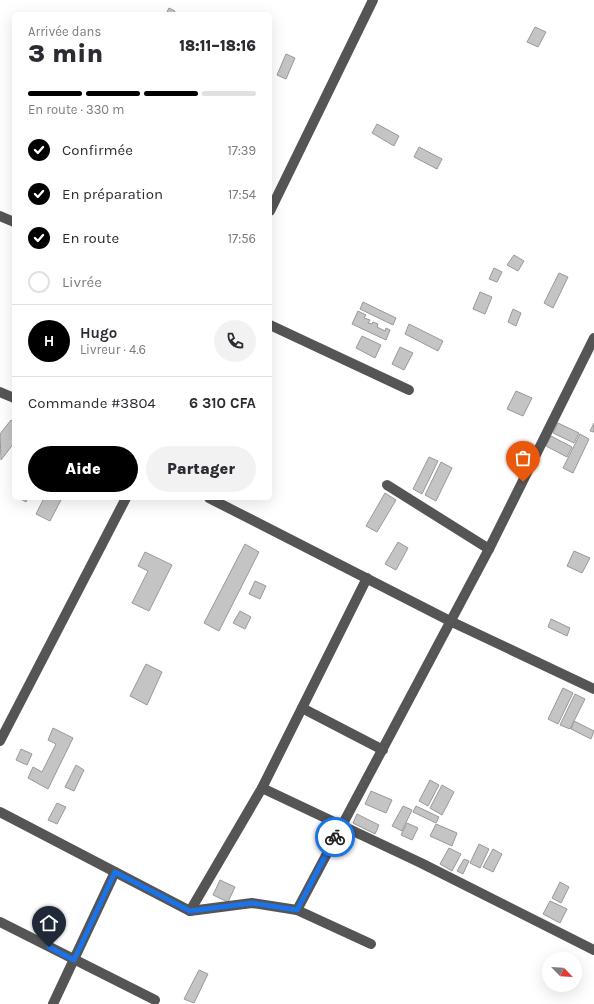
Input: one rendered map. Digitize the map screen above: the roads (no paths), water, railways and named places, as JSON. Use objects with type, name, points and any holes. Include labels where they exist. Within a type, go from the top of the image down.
[{"type":"street","points":[[272,207],[372,0]]},
{"type":"street","points":[[0,216],[12,221]]},
{"type":"street","points":[[272,326],[409,390]]},
{"type":"street","points":[[297,910],[450,621],[490,549],[594,338]]},
{"type":"street","points":[[0,392],[12,397]]},
{"type":"street","points":[[387,484],[490,549]]},
{"type":"street","points":[[0,740],[125,500]]},
{"type":"street","points":[[213,500],[450,621],[594,689]]},
{"type":"street","points":[[190,911],[262,788],[367,578]]},
{"type":"street","points":[[302,708],[383,750]]},
{"type":"street","points":[[262,788],[421,863],[594,950]]},
{"type":"street","points":[[0,812],[190,911],[252,903],[297,910],[371,944]]},
{"type":"street","points":[[53,1004],[115,872]]},
{"type":"street","points":[[0,922],[155,1000]]}]
